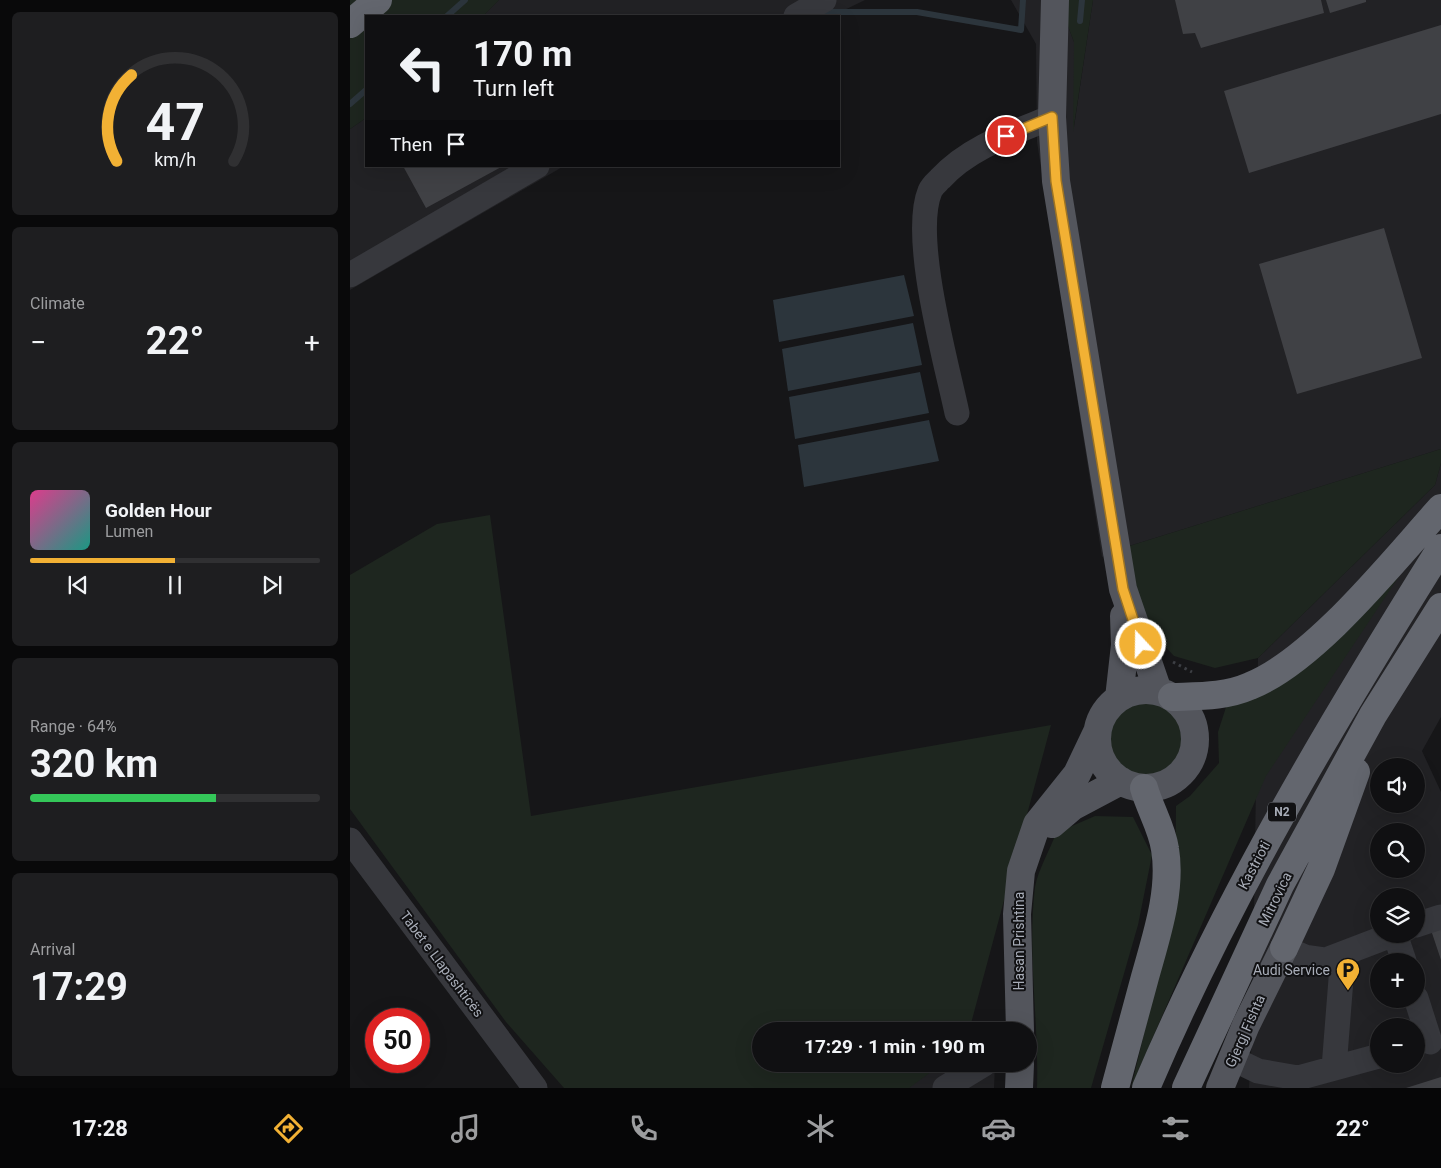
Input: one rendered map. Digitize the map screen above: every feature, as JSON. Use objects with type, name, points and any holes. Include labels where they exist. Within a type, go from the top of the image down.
[{"type":"highway","points":[[350,24],[378,0]]},
{"type":"highway","points":[[1165,694],[1223,695],[1252,686],[1274,673],[1331,627],[1441,508]]},
{"type":"highway","name":"Kastrioti","points":[[1146,1088],[1216,939],[1288,803],[1346,700],[1441,548]]},
{"type":"highway","name":"N2","points":[[1373,715],[1441,607]]},
{"type":"highway","points":[[1284,948],[1321,869],[1345,808],[1373,715]]},
{"type":"highway","name":"Mitrovica","points":[[1186,1088],[1280,884],[1373,715]]},
{"type":"highway","points":[[1115,1088],[1162,910],[1166,875],[1162,834],[1152,814],[1132,784]]},
{"type":"main road","points":[[1050,5],[1052,117],[1056,181],[1123,589],[1125,645],[1119,698]]},
{"type":"main road","points":[[1123,589],[1165,694]]},
{"type":"main road","points":[[1144,690],[1165,694],[1182,707],[1190,719],[1194,732],[1194,746],[1190,760],[1182,772],[1171,781],[1158,786],[1132,784],[1109,772],[1101,760],[1097,746],[1097,732],[1101,718],[1108,707],[1119,698],[1144,690]]},
{"type":"main road","name":"Hasan Prishtina","points":[[1020,1022],[1017,914],[1018,892],[1026,852],[1037,824],[1077,774],[1097,732]]},
{"type":"main road","name":"Hasan Prishtina","points":[[1026,852],[1044,831],[1066,811],[1132,784]]},
{"type":"main road","name":"Gjergj Fishta","points":[[1220,1088],[1231,1058],[1284,948]]},
{"type":"main road","points":[[1019,1088],[1020,1072]]},
{"type":"street","points":[[798,15],[824,0]]},
{"type":"street","points":[[957,412],[932,296],[926,248],[924,229],[930,190],[954,164],[990,143],[1052,117]]},
{"type":"street","points":[[350,275],[535,167]]},
{"type":"street","name":"Tabet e Llapashticës","points":[[350,840],[535,1088]]},
{"type":"street","points":[[1425,922],[1441,916]]},
{"type":"street","points":[[1284,948],[1316,959],[1326,960],[1371,943]]},
{"type":"street","points":[[1334,1068],[1342,954]]},
{"type":"street","points":[[1419,1008],[1429,1042]]},
{"type":"street","points":[[1231,1058],[1258,1071],[1298,1078],[1370,1058]]},
{"type":"street","points":[[945,1088],[971,1072]]},
{"type":"path","points":[[1168,658],[1198,674]]},
{"type":"shaded area","points":[[350,0],[499,0],[484,15],[365,15],[365,119],[350,129]]},
{"type":"shaded area","points":[[499,0],[865,0],[834,15],[484,15]]},
{"type":"shaded area","points":[[1011,0],[1058,0],[1074,42],[1074,127],[1093,0],[1441,0],[1441,449],[1126,547],[1102,557],[1037,142],[1036,44]]},
{"type":"shaded area","points":[[1058,0],[1093,0],[1073,132],[1074,42]]},
{"type":"shaded area","points":[[365,119],[365,167],[562,167],[350,290],[350,129]]},
{"type":"shaded area","points":[[904,275],[914,316],[779,342],[773,300]]},
{"type":"shaded area","points":[[913,323],[922,365],[788,391],[782,349]]},
{"type":"shaded area","points":[[920,372],[929,413],[795,439],[789,397]]},
{"type":"shaded area","points":[[929,420],[939,461],[804,487],[798,445]]},
{"type":"shaded area","points":[[1441,449],[1441,463],[1435,485],[1258,658],[1215,668],[1174,656],[1141,621],[1126,547]]},
{"type":"shaded area","points":[[1441,463],[1441,717],[1422,751],[1441,792],[1441,1088],[1249,1088],[1252,1037],[1258,658],[1435,485]]},
{"type":"shaded area","points":[[490,515],[531,816],[1051,725],[971,1022],[752,1022],[752,1072],[931,1072],[909,1088],[564,1088],[506,1022],[350,809],[350,575],[437,524]]},
{"type":"shaded area","points":[[1412,557],[1266,776],[1131,1088],[1175,905],[1176,806],[1190,796],[1219,763],[1218,732],[1227,704]]},
{"type":"shaded area","points":[[1145,699],[1159,702],[1172,710],[1180,723],[1183,737],[1180,751],[1172,764],[1159,772],[1145,775],[1131,772],[1118,764],[1110,751],[1107,737],[1110,723],[1118,710],[1131,702]]},
{"type":"shaded area","points":[[1095,816],[1133,817],[1152,855],[1138,925],[1091,1088],[1037,1088],[1037,1022],[1035,1022],[1032,937],[1033,912],[1035,887],[1056,833]]},
{"type":"shaded area","points":[[927,1072],[995,1072],[994,1088],[903,1088]]},
{"type":"building","points":[[1175,0],[1321,0],[1324,13],[1201,48],[1195,33],[1183,34]]},
{"type":"building","points":[[1326,0],[1366,0],[1366,2],[1330,13]]},
{"type":"building","points":[[1441,25],[1441,114],[1249,173],[1224,91]]},
{"type":"building","points":[[404,167],[501,167],[426,208]]},
{"type":"building","points":[[1384,228],[1422,358],[1297,394],[1259,264]]},
{"type":"building","points":[[1441,924],[1441,960],[1430,927]]},
{"type":"building","points":[[1441,1077],[1441,1088],[1406,1088]]},
{"type":"waterway","points":[[448,15],[465,0]]},
{"type":"waterway","points":[[821,15],[830,12],[917,12],[1021,30],[1023,0]]},
{"type":"waterway","points":[[1080,21],[1082,0]]},
{"type":"waterway","points":[[350,104],[365,91]]},
{"type":"place","name":"Audi Service","points":[[1348,991]]},
{"type":"route","points":[[1006,136],[1052,117],[1056,181],[1123,589],[1141,644]]}]
